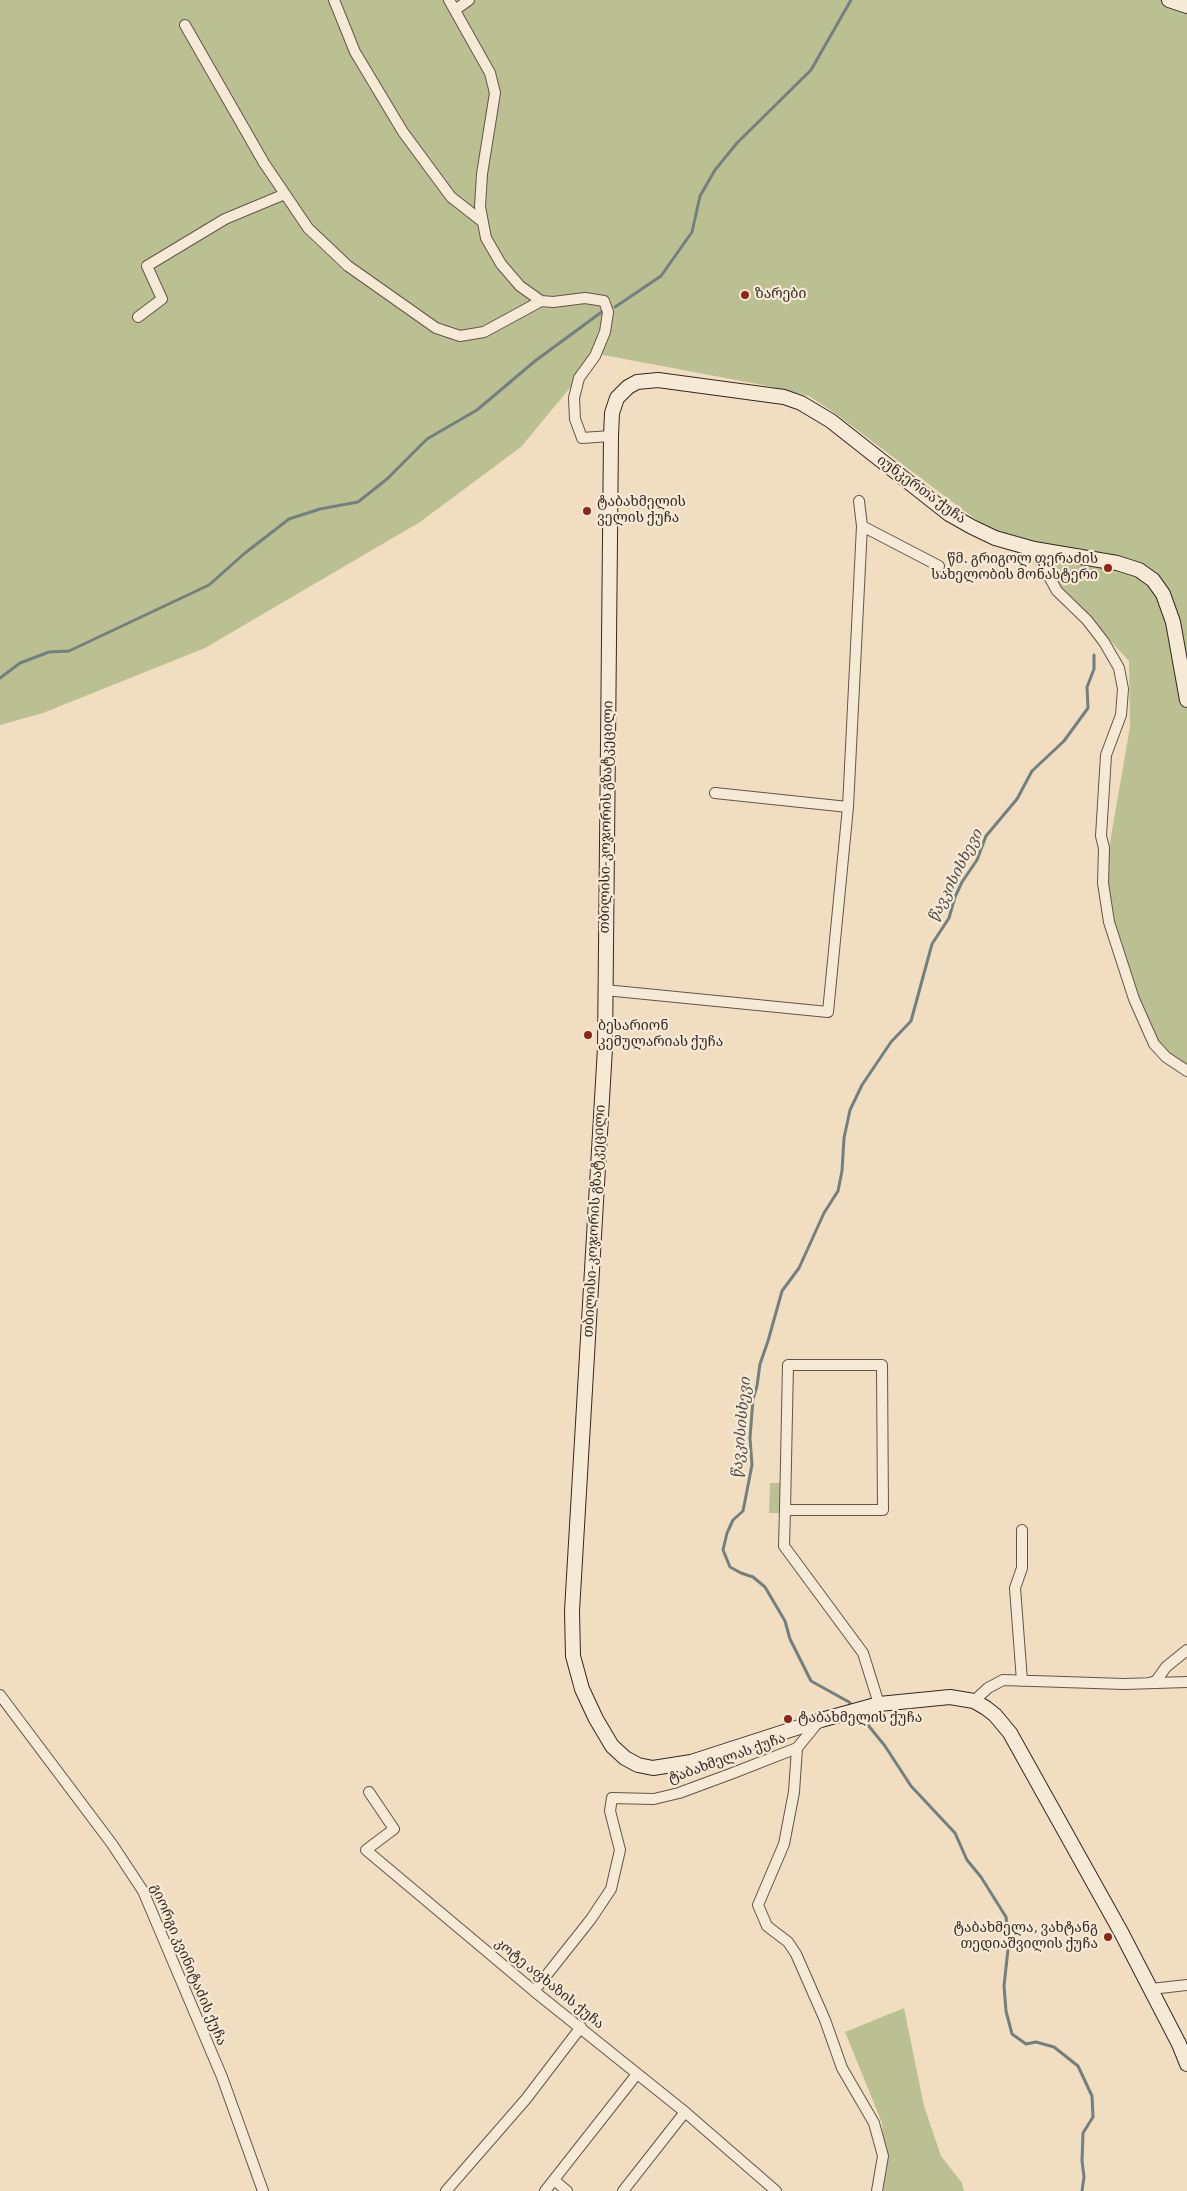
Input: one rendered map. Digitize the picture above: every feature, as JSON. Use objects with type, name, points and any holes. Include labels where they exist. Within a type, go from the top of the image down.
[{"type":"main road","points":[[1169,0],[1187,6]]},
{"type":"main road","name":"იუნკერთა ქუჩა","points":[[611,436],[612,413],[617,398],[628,387],[647,380],[784,397],[801,403],[831,421],[949,514],[995,538],[1034,549],[1117,563],[1140,570],[1153,580],[1163,594],[1173,622],[1187,700]]},
{"type":"main road","name":"თბილისი-კოჯორის გზატკეცილი","points":[[611,436],[605,1048],[572,1611],[573,1656],[582,1689],[596,1719],[612,1746],[625,1758],[638,1766],[653,1768],[691,1762],[821,1720],[880,1704],[950,1697],[974,1701],[995,1715],[1010,1733],[1151,1989],[1187,2064]]},
{"type":"street","points":[[334,0],[354,52],[403,132],[451,197],[483,222]]},
{"type":"street","points":[[450,0],[490,73],[496,93],[482,174],[480,207],[486,238],[500,264],[520,286],[541,301],[553,302],[585,298],[604,301],[608,312],[605,332],[595,356],[579,378],[574,398],[575,419],[582,438],[611,436]]},
{"type":"street","points":[[455,10],[469,0]]},
{"type":"street","points":[[185,25],[264,163],[308,228],[348,266],[436,328],[460,336],[484,332],[541,301]]},
{"type":"street","points":[[138,317],[162,299],[147,266],[225,219],[285,194]]},
{"type":"street","points":[[605,990],[828,1012],[848,807],[862,526],[859,501]]},
{"type":"street","points":[[862,526],[939,566]]},
{"type":"street","points":[[1034,549],[1057,591],[1087,620],[1104,642],[1119,668],[1124,689],[1121,715],[1106,755],[1100,836],[1104,848],[1102,882],[1109,922],[1134,999],[1154,1044],[1166,1057],[1187,1071]]},
{"type":"street","points":[[715,793],[848,807]]},
{"type":"street","points":[[785,1510],[883,1510],[882,1365],[788,1365],[784,1546],[863,1653],[880,1704]]},
{"type":"street","points":[[1022,1530],[1022,1568],[1015,1588],[1022,1681]]},
{"type":"street","points":[[1146,1684],[1156,1681],[1166,1667],[1187,1650]]},
{"type":"street","points":[[974,1701],[988,1688],[1003,1680],[1146,1684],[1187,1682]]},
{"type":"street","name":"გიორგი კვინიტაძის ქუჩა","points":[[0,1696],[112,1844],[143,1891],[222,2077],[263,2191]]},
{"type":"street","name":"ტაბახმელას ქუჩა","points":[[534,1991],[611,1889],[620,1850],[610,1811],[612,1798],[654,1798],[678,1793],[797,1748],[821,1720]]},
{"type":"street","points":[[797,1748],[794,1792],[784,1844],[758,1905],[767,1926],[788,1942],[796,1954],[825,2020],[842,2068],[874,2123],[882,2156],[877,2191]]},
{"type":"street","name":"კოტე აფხაზის ქუჩა","points":[[369,1792],[394,1829],[366,1850],[534,1991],[685,2112],[776,2191]]},
{"type":"street","points":[[1151,1989],[1187,1985]]},
{"type":"street","points":[[446,2191],[526,2099],[580,2027]]},
{"type":"street","points":[[545,2191],[636,2074]]},
{"type":"street","points":[[623,2191],[685,2112]]},
{"type":"street","points":[[554,2180],[567,2191]]},
{"type":"green space","points":[[0,0],[1187,0],[1187,1068],[1155,1043],[1123,960],[1111,921],[1106,881],[1109,848],[1130,727],[1129,661],[1049,575],[836,414],[809,396],[768,386],[598,354],[521,447],[420,522],[205,648],[43,713],[0,725]]},
{"type":"green space","points":[[770,1483],[784,1483],[784,1513],[769,1513]]},
{"type":"green space","points":[[904,2008],[924,2106],[941,2156],[962,2183],[964,2191],[883,2191],[885,2172],[882,2123],[845,2032]]},
{"type":"waterway","points":[[615,307],[661,276],[692,232],[700,196],[715,170],[737,143],[811,70],[851,0]]},
{"type":"waterway","points":[[0,678],[20,663],[49,652],[69,651],[209,585],[245,553],[289,519],[320,509],[358,502],[387,479],[427,439],[477,410],[535,361],[603,311]]},
{"type":"waterway","name":"წავკისისხევი","points":[[853,1707],[849,1702],[811,1681],[790,1639],[785,1621],[765,1587],[753,1577],[730,1567],[723,1550],[727,1533],[733,1520],[743,1511],[752,1465],[750,1438],[753,1399],[760,1364],[782,1291],[799,1268],[824,1213],[838,1191],[842,1171],[844,1138],[850,1110],[862,1085],[891,1042],[911,1021],[932,944],[949,918],[955,897],[962,882],[977,860],[986,836],[1017,799],[1032,771],[1064,741],[1088,708],[1087,687],[1094,669],[1094,655]]},
{"type":"waterway","name":"წავკისისხევი","points":[[859,1714],[885,1746],[911,1786],[955,1833],[967,1860],[981,1877],[1006,1917],[1009,1940],[1004,1986],[1006,2011],[1012,2034],[1026,2044],[1036,2042],[1054,2047],[1078,2066],[1092,2096],[1093,2117],[1083,2133],[1082,2161],[1084,2177],[1082,2191]]},
{"type":"place","name":"ზარები","points":[[745,295]]},
{"type":"place","name":"ტაბახმელის ველის ქუჩა","points":[[587,511]]},
{"type":"place","name":"წმ. გრიგოლ ფერაძის სახელობის მონასტერი","points":[[1108,568]]},
{"type":"place","name":"ბესარიონ კემულარიას ქუჩა","points":[[588,1035]]},
{"type":"place","name":"ტაბახმელის ქუჩა","points":[[788,1719]]},
{"type":"place","name":"ტაბახმელა, ვახტანგ თედიაშვილის ქუჩა","points":[[1108,1937]]}]
